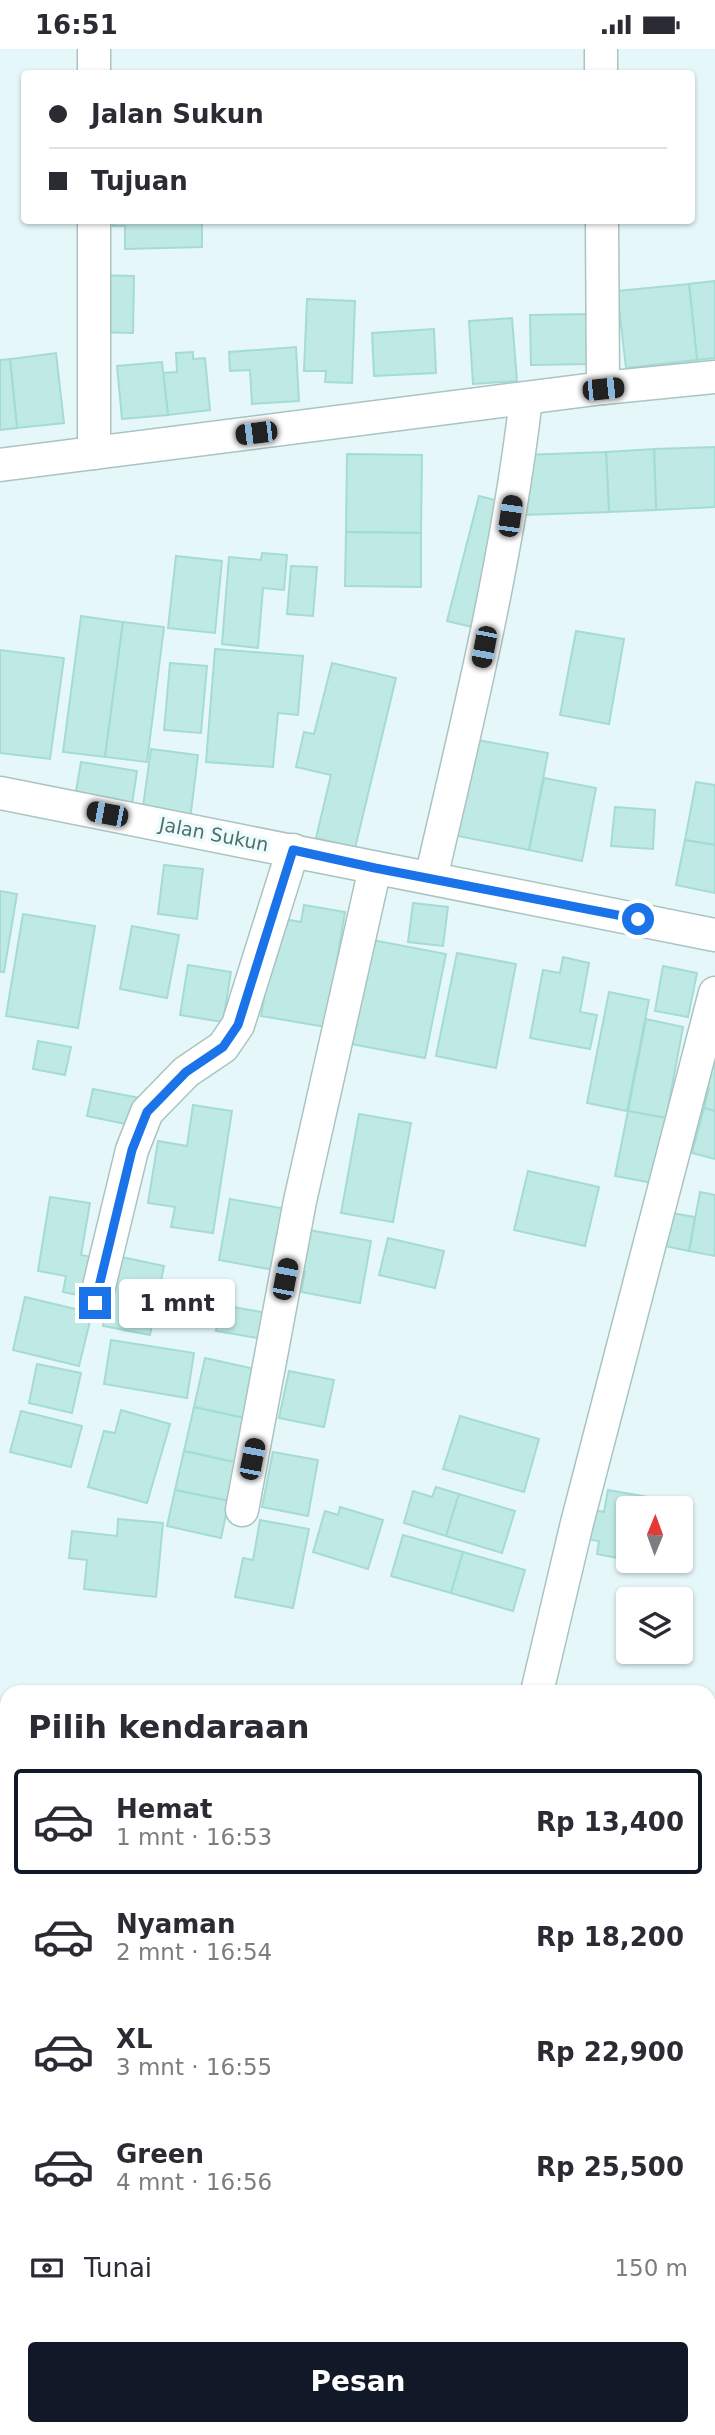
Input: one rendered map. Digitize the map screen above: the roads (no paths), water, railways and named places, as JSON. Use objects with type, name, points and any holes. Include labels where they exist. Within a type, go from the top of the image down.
[{"type":"street","points":[[94,49],[94,70]]},
{"type":"street","points":[[601,49],[601,70]]},
{"type":"street","points":[[94,224],[94,453]]},
{"type":"street","points":[[602,224],[603,389]]},
{"type":"street","points":[[0,465],[715,377]]},
{"type":"street","points":[[431,878],[481,660],[510,516],[526,399]]},
{"type":"street","name":"Jalan Sukun","points":[[0,793],[715,935]]},
{"type":"street","points":[[95,1303],[132,1150],[147,1112],[186,1072],[223,1047],[238,1025],[293,850]]},
{"type":"street","points":[[242,1510],[300,1201],[375,868]]},
{"type":"street","points":[[539,1685],[577,1523],[715,993]]}]
